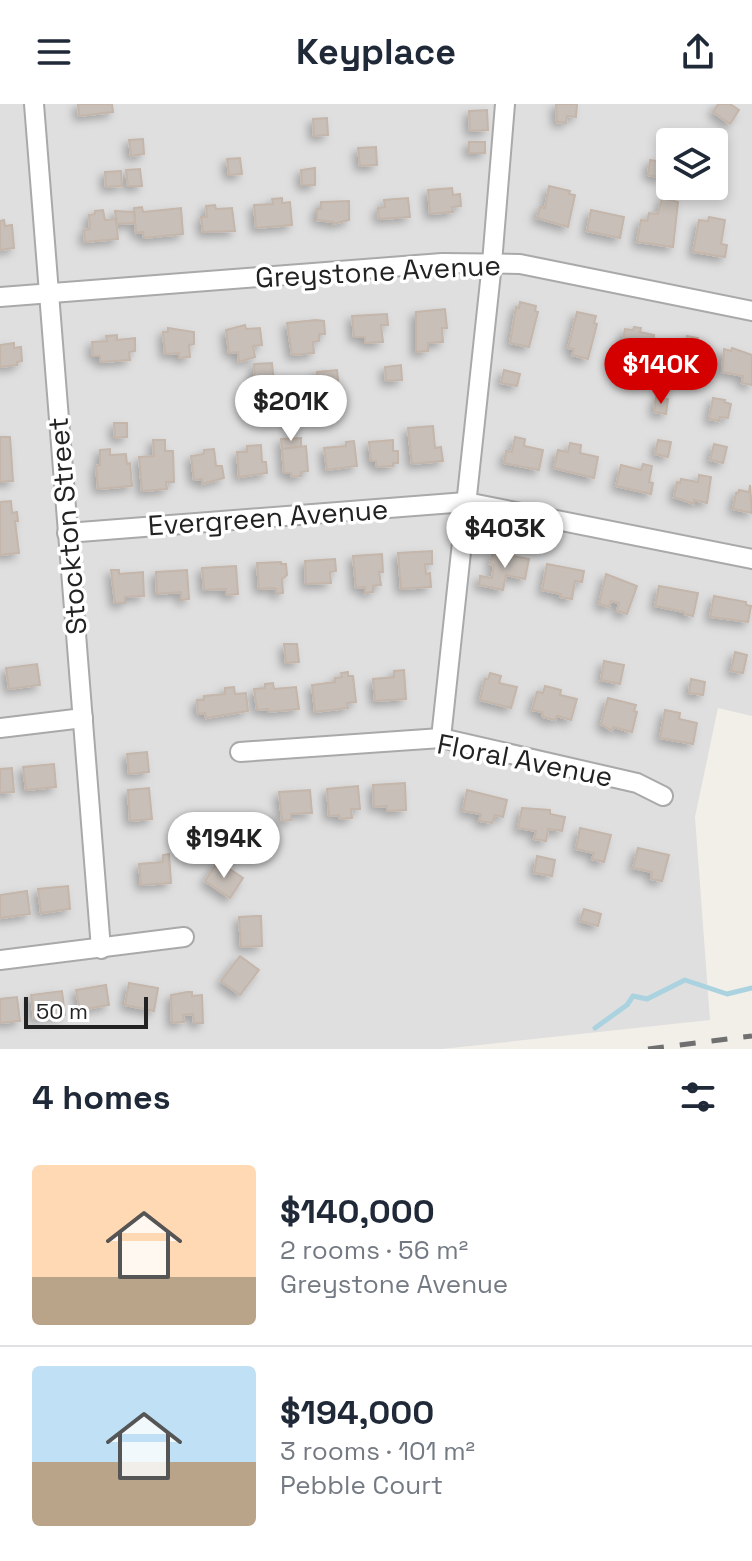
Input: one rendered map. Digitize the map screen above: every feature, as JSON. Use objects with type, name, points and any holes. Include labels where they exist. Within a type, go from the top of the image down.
[{"type":"street","name":"Stockton Street","points":[[34,104],[101,949]]},
{"type":"street","points":[[441,738],[492,263],[505,104]]},
{"type":"street","name":"Greystone Avenue","points":[[0,297],[442,263],[492,263],[520,264],[752,311]]},
{"type":"street","name":"Evergreen Avenue","points":[[67,533],[466,502],[752,559]]},
{"type":"street","points":[[0,728],[83,718]]},
{"type":"street","name":"Floral Avenue","points":[[240,752],[441,738],[637,783],[663,796]]},
{"type":"street","points":[[0,960],[184,937]]},
{"type":"shaded area","points":[[0,104],[752,104],[752,716],[718,708],[695,817],[710,1020],[442,1049],[0,1049]]},
{"type":"building","points":[[78,104],[112,104],[113,112],[79,116]]},
{"type":"building","points":[[556,104],[577,104],[576,117],[567,116],[566,123],[557,122]]},
{"type":"building","points":[[718,104],[730,104],[739,110],[730,124],[713,112]]},
{"type":"building","points":[[487,110],[488,130],[470,131],[469,111]]},
{"type":"building","points":[[327,118],[328,135],[314,136],[313,119]]},
{"type":"building","points":[[143,139],[144,154],[131,156],[129,140]]},
{"type":"building","points":[[469,142],[485,142],[485,153],[469,153]]},
{"type":"building","points":[[376,147],[377,165],[360,166],[358,148]]},
{"type":"building","points":[[240,158],[242,174],[229,175],[227,159]]},
{"type":"building","points":[[650,160],[656,161],[656,177],[648,175]]},
{"type":"building","points":[[315,168],[315,185],[302,185],[301,170]]},
{"type":"building","points":[[140,169],[142,186],[128,186],[126,170]]},
{"type":"building","points":[[121,171],[122,186],[106,187],[105,172]]},
{"type":"building","points":[[549,186],[575,195],[568,227],[537,218],[540,207],[545,208]]},
{"type":"building","points":[[452,188],[453,195],[460,194],[461,206],[452,207],[453,212],[430,214],[428,190]]},
{"type":"building","points":[[282,198],[282,203],[290,202],[292,225],[256,228],[254,205],[273,204],[272,199]]},
{"type":"building","points":[[408,198],[410,217],[379,219],[378,208],[385,207],[384,200]]},
{"type":"building","points":[[662,200],[678,202],[673,247],[637,242],[641,220],[647,221],[649,213],[658,214]]},
{"type":"building","points":[[349,201],[349,220],[333,224],[317,220],[321,202]]},
{"type":"building","points":[[215,205],[216,209],[232,208],[235,231],[203,232],[201,217],[207,217],[206,206]]},
{"type":"building","points":[[142,207],[143,212],[181,208],[183,234],[144,238],[143,232],[136,233],[134,208]]},
{"type":"building","points":[[103,210],[105,220],[116,219],[118,239],[85,242],[84,230],[90,229],[89,215]]},
{"type":"building","points":[[591,210],[624,217],[620,238],[587,231]]},
{"type":"building","points":[[115,211],[134,212],[135,223],[117,224]]},
{"type":"building","points":[[709,217],[725,220],[721,244],[727,245],[725,257],[693,252],[699,220],[708,221]]},
{"type":"building","points":[[4,220],[5,226],[12,225],[14,248],[0,250],[0,221]]},
{"type":"building","points":[[520,302],[536,306],[535,311],[538,312],[529,347],[510,343],[516,307],[519,308]]},
{"type":"building","points":[[445,309],[447,328],[442,328],[443,342],[428,343],[428,351],[416,352],[416,312]]},
{"type":"building","points":[[577,312],[596,316],[594,323],[597,324],[588,359],[572,355],[574,349],[568,348]]},
{"type":"building","points":[[387,314],[388,325],[381,325],[383,342],[365,343],[365,337],[354,337],[352,316]]},
{"type":"building","points":[[324,321],[325,334],[319,334],[319,341],[313,342],[314,353],[292,355],[287,323]]},
{"type":"building","points":[[245,325],[246,329],[260,328],[262,345],[253,346],[255,357],[239,362],[238,352],[229,353],[226,330]]},
{"type":"building","points":[[634,327],[641,328],[640,332],[654,335],[652,347],[646,346],[639,366],[622,362],[623,357],[620,356],[625,329],[633,330]]},
{"type":"building","points":[[168,328],[194,332],[194,344],[189,345],[190,357],[179,358],[179,353],[165,354],[163,332],[168,332]]},
{"type":"building","points":[[117,335],[117,340],[135,338],[135,351],[129,352],[130,360],[100,362],[100,356],[93,356],[92,342],[107,341],[106,336]]},
{"type":"building","points":[[687,336],[698,338],[697,343],[707,345],[702,365],[683,361],[682,368],[670,366],[676,339],[686,341]]},
{"type":"building","points":[[14,343],[14,348],[21,347],[22,361],[17,365],[0,367],[0,345]]},
{"type":"building","points":[[732,348],[752,355],[752,385],[742,383],[743,376],[722,372],[724,349],[731,351]]},
{"type":"building","points":[[272,363],[274,384],[255,385],[254,364]]},
{"type":"building","points":[[401,365],[402,380],[386,381],[385,367]]},
{"type":"building","points":[[337,370],[339,388],[319,390],[317,372]]},
{"type":"building","points":[[504,370],[520,374],[517,386],[501,383]]},
{"type":"building","points":[[656,397],[668,399],[666,414],[654,412]]},
{"type":"building","points":[[713,398],[731,404],[728,418],[720,417],[719,421],[709,419]]},
{"type":"building","points":[[114,423],[127,423],[127,437],[115,438]]},
{"type":"building","points":[[433,426],[435,448],[441,447],[443,461],[412,464],[408,428]]},
{"type":"building","points":[[0,437],[10,437],[13,481],[0,482]]},
{"type":"building","points":[[515,437],[525,439],[524,446],[543,450],[539,470],[504,463],[506,451],[512,452]]},
{"type":"building","points":[[301,438],[301,447],[282,449],[281,439]]},
{"type":"building","points":[[153,440],[165,440],[165,451],[173,451],[174,482],[166,482],[167,489],[142,491],[139,457],[154,456]]},
{"type":"building","points":[[393,440],[393,451],[398,451],[398,463],[377,467],[376,461],[371,461],[369,442]]},
{"type":"building","points":[[658,440],[671,442],[668,457],[655,454]]},
{"type":"building","points":[[354,441],[357,466],[327,470],[324,448],[346,446],[346,442]]},
{"type":"building","points":[[570,443],[581,445],[580,453],[598,457],[594,478],[554,468],[558,450],[568,452]]},
{"type":"building","points":[[714,444],[727,447],[723,463],[710,460]]},
{"type":"building","points":[[261,445],[262,462],[266,462],[267,473],[239,477],[237,452],[247,452],[247,446]]},
{"type":"building","points":[[306,446],[308,471],[292,477],[291,473],[284,473],[282,449]]},
{"type":"building","points":[[110,449],[110,455],[126,454],[132,486],[98,489],[96,466],[100,465],[100,450]]},
{"type":"building","points":[[214,449],[216,466],[222,466],[224,478],[202,484],[202,479],[194,480],[191,456]]},
{"type":"building","points":[[643,464],[652,466],[649,482],[653,483],[651,494],[616,486],[621,465],[641,470]]},
{"type":"building","points":[[699,475],[711,477],[707,503],[694,500],[694,504],[674,497],[677,482],[680,483],[681,479],[698,482]]},
{"type":"building","points":[[750,485],[752,513],[733,509],[736,493],[739,490],[749,492]]},
{"type":"building","points":[[11,501],[12,513],[17,512],[18,521],[15,521],[19,553],[0,555],[0,502]]},
{"type":"building","points":[[432,551],[432,564],[425,564],[426,574],[430,573],[431,587],[401,589],[398,553]]},
{"type":"building","points":[[493,552],[529,559],[525,579],[506,575],[503,590],[479,585],[480,576],[492,578],[494,565],[490,564]]},
{"type":"building","points":[[382,554],[383,572],[379,572],[381,585],[373,586],[373,592],[365,593],[365,587],[356,588],[353,556]]},
{"type":"building","points":[[335,559],[336,571],[330,572],[331,583],[306,584],[305,561]]},
{"type":"building","points":[[257,563],[286,564],[287,575],[282,579],[283,593],[276,594],[273,588],[259,589]]},
{"type":"building","points":[[547,564],[584,571],[582,582],[575,581],[572,599],[542,590]]},
{"type":"building","points":[[236,566],[238,594],[226,595],[226,589],[204,590],[202,568]]},
{"type":"building","points":[[111,570],[119,570],[119,574],[143,572],[144,596],[125,597],[125,603],[115,603]]},
{"type":"building","points":[[187,570],[189,599],[181,600],[181,592],[157,594],[156,572]]},
{"type":"building","points":[[606,574],[637,586],[627,614],[617,611],[619,603],[611,601],[609,607],[599,604]]},
{"type":"building","points":[[659,586],[698,593],[693,616],[655,606]]},
{"type":"building","points":[[714,596],[746,602],[751,606],[748,622],[710,617]]},
{"type":"building","points":[[284,644],[297,644],[299,662],[286,663]]},
{"type":"building","points":[[735,652],[747,655],[743,673],[731,671]]},
{"type":"building","points":[[604,661],[624,665],[620,684],[601,680]]},
{"type":"building","points":[[37,664],[40,685],[9,689],[6,668]]},
{"type":"building","points":[[404,670],[406,699],[375,701],[373,679],[394,677],[394,671]]},
{"type":"building","points":[[348,672],[348,676],[353,676],[356,702],[347,703],[348,708],[315,712],[312,685],[335,682],[335,678],[342,677],[341,673]]},
{"type":"building","points":[[490,673],[501,676],[499,683],[517,687],[511,708],[480,700],[485,679]]},
{"type":"building","points":[[691,679],[705,682],[703,695],[689,693]]},
{"type":"building","points":[[273,683],[274,689],[296,687],[299,709],[257,710],[254,689]]},
{"type":"building","points":[[545,686],[561,690],[560,695],[577,699],[571,720],[557,716],[555,720],[543,717],[542,712],[532,710],[537,692],[543,693]]},
{"type":"building","points":[[234,687],[235,694],[246,693],[248,711],[206,718],[205,713],[198,714],[197,700],[204,700],[204,696],[225,694],[225,688]]},
{"type":"building","points":[[608,698],[636,705],[632,732],[613,727],[612,731],[601,724]]},
{"type":"building","points":[[665,710],[680,713],[679,719],[697,723],[693,744],[660,738]]},
{"type":"building","points":[[147,752],[149,772],[129,774],[127,754]]},
{"type":"building","points":[[54,764],[56,787],[26,790],[23,767]]},
{"type":"building","points":[[12,768],[14,792],[0,793],[0,769]]},
{"type":"building","points":[[405,783],[406,810],[387,811],[387,806],[374,807],[373,785]]},
{"type":"building","points":[[358,786],[360,809],[351,809],[352,818],[329,816],[327,789]]},
{"type":"building","points":[[149,788],[152,819],[130,821],[128,790]]},
{"type":"building","points":[[310,790],[312,813],[291,814],[291,820],[282,821],[279,792]]},
{"type":"building","points":[[467,790],[507,800],[503,817],[495,815],[492,823],[479,821],[481,814],[463,811]]},
{"type":"building","points":[[522,808],[550,810],[550,814],[565,817],[562,831],[548,829],[546,841],[534,839],[536,831],[518,828]]},
{"type":"building","points":[[580,828],[611,835],[604,862],[592,859],[594,853],[576,849]]},
{"type":"building","points":[[638,848],[669,855],[662,881],[651,879],[652,872],[633,868]]},
{"type":"building","points":[[169,854],[171,883],[141,885],[139,864],[163,862],[163,855]]},
{"type":"building","points":[[537,856],[555,860],[552,876],[534,873]]},
{"type":"building","points":[[218,861],[243,878],[230,898],[205,881]]},
{"type":"building","points":[[68,886],[70,909],[41,913],[38,889]]},
{"type":"building","points":[[27,891],[30,914],[0,918],[0,895]]},
{"type":"building","points":[[584,909],[601,914],[598,926],[580,921]]},
{"type":"building","points":[[261,916],[262,946],[241,947],[239,917]]},
{"type":"building","points":[[240,956],[259,970],[240,995],[221,981]]},
{"type":"building","points":[[129,983],[158,988],[154,1011],[125,1005]]},
{"type":"building","points":[[106,985],[109,1005],[80,1010],[76,990]]},
{"type":"building","points":[[62,991],[65,1015],[34,1019],[31,995]]},
{"type":"building","points":[[192,992],[192,996],[202,995],[203,1023],[194,1023],[193,1014],[183,1015],[184,1022],[172,1023],[171,995]]},
{"type":"building","points":[[17,997],[20,1021],[0,1023],[0,999]]},
{"type":"waterway","points":[[595,1028],[627,1005],[633,996],[647,999],[685,980],[727,994],[752,988]]},
{"type":"railway","points":[[648,1049],[752,1036]]}]
